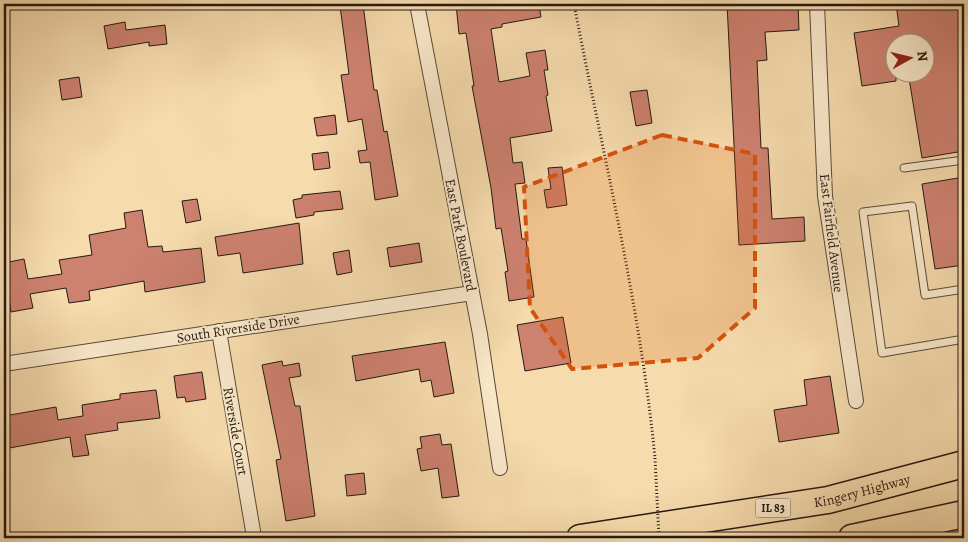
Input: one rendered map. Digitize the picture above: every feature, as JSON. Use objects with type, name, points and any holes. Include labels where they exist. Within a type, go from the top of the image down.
[{"type":"highway","name":"Kingery Highway","points":[[580,538],[828,500],[964,464]]},
{"type":"highway","points":[[852,538],[964,514]]},
{"type":"street","name":"East Park Boulevard","points":[[417,4],[472,293],[500,468]]},
{"type":"street","name":"East Fairfield Avenue","points":[[817,4],[825,196],[856,401]]},
{"type":"street","name":"South Riverside Drive","points":[[4,364],[472,293]]},
{"type":"street","name":"Riverside Court","points":[[219,331],[253,531]]},
{"type":"lane","points":[[904,168],[964,160]]},
{"type":"lane","points":[[964,289],[925,295],[912,206],[863,212],[882,353],[964,339]]},
{"type":"path","points":[[574,4],[646,371],[655,458],[659,538]]},
{"type":"highlighted area","points":[[662,135],[755,154],[755,308],[698,358],[572,369],[530,308],[524,187]]},
{"type":"green space","points":[[964,525],[964,538],[904,538]]},
{"type":"building","points":[[363,4],[374,90],[377,90],[384,132],[387,131],[398,196],[375,200],[370,162],[360,163],[358,151],[367,150],[362,119],[348,122],[341,75],[349,74],[340,6]]},
{"type":"building","points":[[456,4],[539,4],[541,17],[502,24],[502,27],[491,29],[499,82],[530,76],[526,53],[545,50],[548,70],[544,70],[548,95],[546,96],[552,131],[510,138],[513,163],[522,162],[525,183],[515,184],[522,239],[526,239],[534,297],[509,301],[505,272],[508,271],[501,228],[496,229],[491,188],[472,86],[474,86],[466,33],[459,34]]},
{"type":"building","points":[[727,4],[798,4],[799,30],[765,32],[767,60],[757,61],[761,148],[768,148],[772,219],[804,217],[805,241],[739,245]]},
{"type":"building","points":[[896,4],[964,4],[964,151],[922,158],[910,82],[936,82],[936,32],[886,32],[886,82],[889,82],[862,86],[854,33],[899,26]]},
{"type":"building","points":[[125,22],[126,30],[165,25],[167,44],[149,46],[149,42],[108,49],[104,26]]},
{"type":"building","points":[[79,77],[82,97],[62,100],[59,80]]},
{"type":"building","points":[[647,90],[652,123],[636,126],[630,92]]},
{"type":"building","points":[[335,115],[337,134],[317,136],[314,118]]},
{"type":"building","points":[[328,152],[330,168],[314,170],[312,154]]},
{"type":"building","points":[[562,167],[567,205],[547,208],[544,190],[551,189],[548,168]]},
{"type":"building","points":[[964,177],[964,265],[935,269],[922,184]]},
{"type":"building","points":[[340,191],[343,209],[314,212],[314,215],[296,218],[293,200],[302,198],[302,195]]},
{"type":"building","points":[[197,199],[201,220],[186,223],[182,201]]},
{"type":"building","points":[[142,210],[148,247],[162,246],[163,252],[201,248],[205,282],[145,292],[144,281],[89,291],[90,300],[69,303],[66,288],[30,294],[33,308],[11,312],[4,263],[24,259],[28,279],[62,274],[59,260],[92,255],[89,235],[126,228],[124,213]]},
{"type":"building","points":[[299,223],[303,264],[243,273],[240,253],[218,256],[215,237]]},
{"type":"building","points":[[419,243],[422,262],[390,267],[387,248]]},
{"type":"building","points":[[349,250],[352,272],[337,275],[333,253]]},
{"type":"building","points":[[563,317],[571,363],[525,371],[517,325]]},
{"type":"building","points":[[445,342],[454,393],[434,397],[431,380],[421,382],[419,369],[356,381],[352,356]]},
{"type":"building","points":[[282,361],[283,366],[299,363],[301,376],[289,378],[295,406],[300,406],[315,516],[286,521],[276,460],[281,459],[262,365]]},
{"type":"building","points":[[202,372],[206,399],[186,402],[185,397],[177,398],[174,376]]},
{"type":"building","points":[[830,376],[839,433],[779,442],[774,410],[807,405],[804,380]]},
{"type":"building","points":[[156,390],[160,418],[117,423],[118,430],[85,435],[89,455],[73,457],[70,437],[4,449],[4,416],[56,407],[58,420],[83,416],[82,405],[120,399],[120,394]]},
{"type":"building","points":[[440,434],[442,445],[451,444],[459,496],[442,498],[438,468],[421,471],[417,449],[422,448],[420,437]]},
{"type":"building","points":[[364,473],[366,494],[347,496],[345,475]]}]
